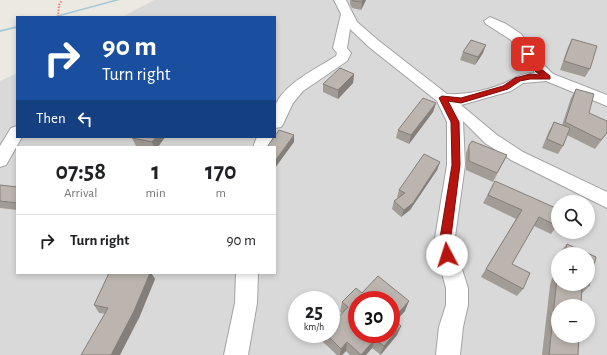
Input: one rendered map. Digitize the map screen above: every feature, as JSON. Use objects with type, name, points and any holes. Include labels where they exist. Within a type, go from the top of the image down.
[{"type":"street","points":[[343,7],[352,24],[374,44],[469,118],[491,139],[517,156],[607,201]]},
{"type":"street","points":[[276,122],[281,116],[285,102],[301,84],[342,58],[344,53],[340,48],[343,7]]},
{"type":"street","points":[[490,22],[505,28],[515,36],[538,69],[548,77],[607,101]]},
{"type":"street","points":[[442,98],[461,100],[506,88],[518,80],[530,77],[548,77]]},
{"type":"street","points":[[442,98],[455,122],[456,165],[444,244],[457,294],[457,305],[451,326],[448,355]]},
{"type":"street","points":[[0,161],[16,134]]},
{"type":"street","points":[[236,355],[246,303],[247,274]]},
{"type":"path","points":[[58,16],[59,5],[62,0]]},
{"type":"shaded area","points":[[154,0],[607,0],[607,355],[0,355],[0,81],[16,73],[16,138],[276,138],[276,16],[124,16]]},
{"type":"building","points":[[352,0],[363,0],[362,2]]},
{"type":"building","points":[[572,39],[597,46],[590,69],[564,61]]},
{"type":"building","points":[[471,40],[486,45],[478,57],[463,52]]},
{"type":"building","points":[[340,68],[354,74],[338,90],[323,84]]},
{"type":"building","points":[[576,89],[594,94],[589,113],[607,121],[607,133],[601,140],[565,122]]},
{"type":"building","points":[[423,98],[436,103],[411,135],[398,130]]},
{"type":"building","points":[[554,122],[570,128],[563,146],[547,139]]},
{"type":"building","points":[[279,130],[294,135],[276,160],[276,146],[268,146],[273,138],[276,138],[276,134]]},
{"type":"building","points":[[132,138],[155,138],[152,142]]},
{"type":"building","points":[[472,141],[507,155],[497,173],[469,161],[469,145]]},
{"type":"building","points":[[424,154],[440,162],[413,203],[404,210],[394,201],[405,193],[399,190]]},
{"type":"building","points":[[495,181],[551,206],[551,223],[539,217],[512,264],[530,273],[523,289],[486,269],[522,210],[488,195]]},
{"type":"building","points":[[0,185],[16,187],[16,203],[0,201]]},
{"type":"building","points":[[567,244],[574,247],[566,247]]},
{"type":"building","points":[[109,274],[150,274],[134,311],[111,355],[81,355],[108,308],[94,305]]},
{"type":"building","points":[[378,276],[397,291],[364,291]]},
{"type":"building","points":[[556,291],[582,291],[581,299],[555,299]]},
{"type":"building","points":[[400,294],[409,301],[400,311]]},
{"type":"building","points":[[348,296],[348,307],[342,302]]},
{"type":"building","points":[[348,307],[348,343],[347,342],[341,349],[335,343],[340,343],[340,315]]},
{"type":"building","points":[[551,336],[551,343],[579,343],[578,355],[549,355]]},
{"type":"building","points":[[348,343],[372,343],[361,355]]},
{"type":"waterway","points":[[57,16],[118,0]]},
{"type":"waterway","points":[[0,31],[16,27]]},
{"type":"route","points":[[447,255],[444,244],[449,203],[456,165],[456,150],[455,122],[451,111],[442,98],[461,100],[506,88],[518,80],[530,77],[548,77],[538,69],[528,54]]}]
